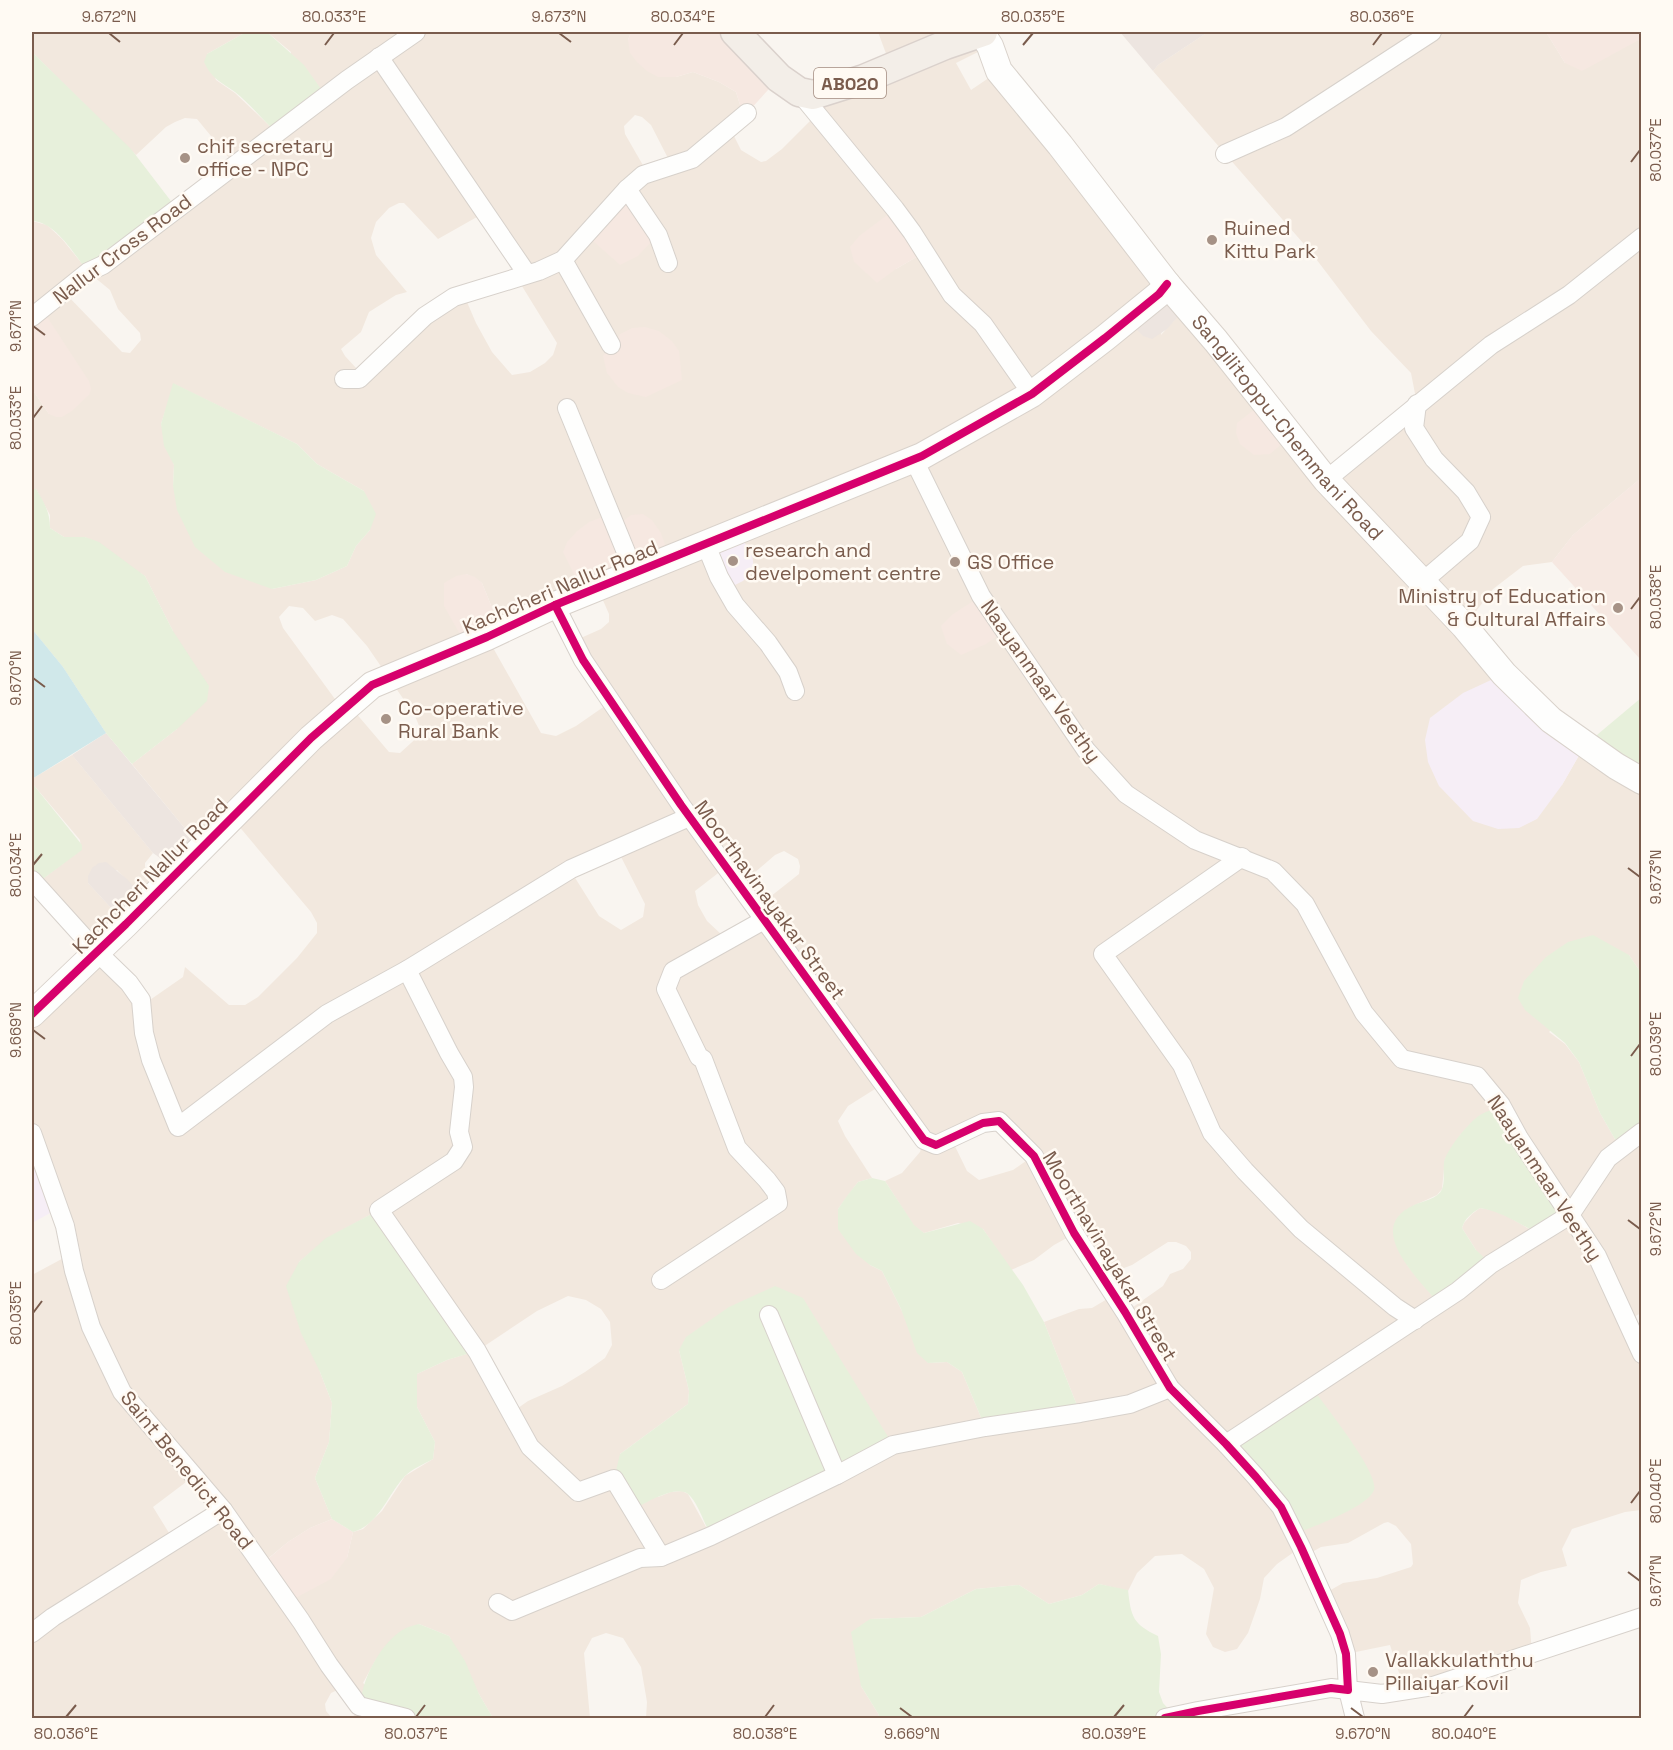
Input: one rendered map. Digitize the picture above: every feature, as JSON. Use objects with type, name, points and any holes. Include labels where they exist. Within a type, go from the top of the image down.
[{"type":"main road","name":"AB020","points":[[735,32],[779,78],[799,92],[813,95],[864,79],[982,32]]},
{"type":"street","name":"Nallur Cross Road","points":[[32,318],[88,272],[103,265],[234,164],[416,32]]},
{"type":"street","name":"Sangilitoppu-Chemmani Road","points":[[982,32],[999,71],[1326,480],[1464,626],[1504,674],[1551,720],[1641,781]]},
{"type":"street","points":[[1225,154],[1286,128],[1432,32]]},
{"type":"street","points":[[379,57],[527,274]]},
{"type":"street","points":[[799,92],[895,209],[952,295],[983,324],[1032,394]]},
{"type":"street","points":[[344,379],[359,379],[425,316],[454,297],[563,260],[627,189],[643,175],[692,159],[747,113]]},
{"type":"street","points":[[627,189],[658,235],[668,263]]},
{"type":"street","points":[[1326,480],[1491,345],[1569,295],[1641,237]]},
{"type":"street","points":[[563,260],[611,345]]},
{"type":"street","name":"Kachcheri Nallur Road","points":[[32,1014],[311,738],[372,685],[487,637],[555,604],[635,574],[914,460],[1032,394],[1114,331],[1159,294],[1167,284]]},
{"type":"street","points":[[1417,404],[1414,428],[1434,459],[1466,492],[1481,516],[1470,541],[1421,583]]},
{"type":"street","points":[[567,408],[635,574]]},
{"type":"street","name":"Naayanmaar Veethy","points":[[914,460],[981,596],[1086,750],[1126,794],[1195,840],[1273,871],[1305,904],[1364,1013],[1402,1059],[1477,1076],[1501,1105],[1519,1138],[1597,1256],[1634,1317],[1641,1354]]},
{"type":"street","points":[[706,545],[718,577],[735,605],[768,643],[788,672],[795,691]]},
{"type":"street","name":"Moorthavinayakar Street","points":[[555,604],[583,660],[689,817],[924,1140],[936,1145],[983,1122],[999,1121],[1034,1156],[1074,1233],[1170,1388],[1226,1444],[1281,1507],[1340,1634],[1346,1654],[1348,1690],[1355,1719]]},
{"type":"street","points":[[32,880],[97,952],[129,983],[141,1000],[144,1033],[151,1060],[178,1127],[327,1014],[408,970],[572,869],[689,817]]},
{"type":"street","points":[[1242,857],[1103,954],[1182,1065],[1212,1133],[1245,1171],[1301,1228],[1395,1307],[1415,1320]]},
{"type":"street","points":[[661,1280],[778,1203],[776,1192],[737,1148],[703,1059],[699,1057],[666,989],[673,971],[764,920]]},
{"type":"street","points":[[408,970],[463,1077],[459,1132],[463,1148],[454,1161],[379,1210],[477,1351],[530,1447],[578,1492],[614,1479],[662,1557]]},
{"type":"street","name":"Saint Benedict Road","points":[[32,1132],[65,1226],[74,1271],[91,1327],[122,1392],[223,1510],[359,1706],[406,1719]]},
{"type":"street","points":[[1226,1444],[1458,1291],[1491,1264],[1570,1215],[1608,1158],[1641,1132]]},
{"type":"street","points":[[769,1315],[837,1475]]},
{"type":"street","points":[[498,1603],[512,1611],[640,1558],[662,1557],[837,1475],[893,1445],[984,1427],[1130,1404],[1170,1388]]},
{"type":"street","points":[[32,1634],[53,1617],[223,1510]]},
{"type":"street","points":[[1165,1719],[1200,1715],[1331,1688],[1382,1694],[1433,1686],[1641,1617]]},
{"type":"shaded area","points":[[32,32],[246,32],[207,54],[216,80],[235,93],[277,133],[291,52],[267,32],[631,32],[628,40],[676,77],[693,72],[719,82],[736,92],[741,108],[730,128],[741,150],[761,162],[782,149],[817,114],[806,101],[891,67],[878,32],[942,32],[990,46],[956,63],[971,90],[999,71],[1167,283],[1161,335],[1187,306],[1327,480],[1417,404],[1411,373],[1371,331],[1310,251],[1153,71],[1158,65],[1208,32],[1546,32],[1565,63],[1639,40],[1641,35],[1641,478],[1573,535],[1552,562],[1523,566],[1493,589],[1464,627],[1562,785],[1585,745],[1641,781],[1641,973],[1629,955],[1549,1032],[1565,1044],[1579,1062],[1600,1113],[1620,1148],[1642,1132],[1641,1313],[1627,1321],[1641,1354],[1641,1510],[1625,1512],[1572,1529],[1562,1549],[1567,1566],[1541,1572],[1521,1580],[1518,1603],[1530,1628],[1532,1653],[1405,1691],[1390,1645],[1346,1654],[1322,1595],[1343,1583],[1377,1578],[1411,1567],[1413,1564],[1411,1544],[1396,1526],[1388,1522],[1348,1543],[1321,1547],[1305,1556],[1301,1547],[1277,1564],[1264,1578],[1260,1599],[1248,1633],[1237,1649],[1225,1652],[1213,1647],[1206,1634],[1214,1588],[1204,1569],[1182,1554],[1155,1556],[1137,1573],[1128,1591],[1099,1584],[1082,1595],[1049,1604],[1019,1585],[976,1589],[921,1617],[870,1619],[861,1686],[879,1715],[878,1718],[646,1718],[647,1702],[641,1667],[623,1638],[606,1633],[592,1638],[584,1653],[590,1718],[493,1718],[449,1636],[419,1624],[388,1644],[363,1683],[406,1718],[352,1718],[361,1706],[344,1687],[331,1693],[325,1704],[326,1711],[332,1718],[32,1718],[32,1275],[71,1254],[32,1133],[32,1012],[97,952],[147,1002],[183,977],[185,967],[229,1005],[245,1005],[258,997],[297,958],[317,933],[317,923],[311,912],[232,818],[201,848],[132,764],[177,729],[173,631],[145,576],[85,537],[64,537],[50,528],[50,515],[36,489],[32,489],[32,389],[49,414],[32,317],[32,221],[47,225],[62,239],[88,271],[234,164],[197,119],[185,118],[166,127],[136,155],[32,52]],"holes":[[[635,115],[642,117],[651,125],[672,166],[648,174],[625,134],[624,126]],[[399,203],[404,203],[438,239],[484,213],[517,278],[557,343],[553,355],[530,372],[512,375],[492,352],[464,295],[357,369],[341,349],[361,332],[369,312],[396,295],[407,292],[376,255],[371,238],[376,222],[389,208]],[[895,209],[925,252],[896,269]],[[88,272],[110,290],[118,309],[140,333],[141,340],[130,353],[122,352],[64,292]],[[174,384],[297,444],[317,464],[364,491],[370,530],[356,546],[347,566],[316,580],[272,589],[173,486],[174,465],[161,424]],[[466,574],[482,583],[501,630],[598,589],[609,614],[609,622],[601,629],[574,641],[612,701],[576,726],[556,736],[541,733],[487,637]],[[289,606],[303,608],[315,621],[332,615],[343,619],[367,646],[415,716],[422,733],[400,753],[389,752],[349,705],[343,710],[283,628],[279,617]],[[617,849],[645,904],[643,917],[621,930],[599,916],[572,873]],[[784,851],[798,859],[800,866],[799,874],[756,908],[764,920],[722,935],[707,921],[698,905],[695,891],[726,867],[740,885],[775,855]],[[883,1084],[924,1139],[920,1152],[902,1173],[885,1181],[914,1226],[924,1233],[958,1223],[983,1229],[1011,1270],[1034,1260],[1074,1234],[1103,1276],[1132,1265],[1168,1242],[1186,1246],[1191,1252],[1191,1259],[1183,1269],[1170,1274],[1163,1286],[1126,1312],[1114,1295],[1092,1308],[1079,1309],[1044,1322],[1080,1413],[985,1427],[962,1372],[947,1362],[928,1363],[882,1271],[870,1265],[838,1209],[858,1182],[872,1178],[838,1121],[848,1106]],[[999,1121],[1033,1156],[1013,1170],[979,1180],[967,1171],[951,1138]],[[1461,1134],[1538,1234],[1505,1215],[1480,1208],[1472,1214],[1462,1228],[1476,1250],[1439,1304],[1407,1265],[1413,1206],[1437,1195],[1442,1189],[1445,1159]],[[379,1210],[476,1351],[447,1360],[417,1374],[417,1407],[435,1442],[433,1459],[405,1476],[382,1511],[363,1529],[353,1532],[347,1558],[265,1561],[310,1528],[332,1519],[315,1478],[329,1442],[332,1403],[320,1372],[299,1262],[326,1239]],[[568,1296],[586,1300],[601,1309],[610,1322],[612,1345],[605,1358],[562,1386],[528,1401],[511,1413],[477,1351],[537,1311]],[[679,1350],[804,1486],[711,1536],[688,1494],[682,1491],[671,1492],[658,1497],[620,1454],[688,1404],[689,1391]],[[194,1476],[223,1510],[174,1541],[153,1507]]]},
{"type":"shaded area","points":[[631,32],[735,32],[779,78],[747,113],[741,108],[736,92],[719,82],[693,72],[676,77],[658,77],[647,71],[630,53],[628,40]]},
{"type":"shaded area","points":[[1120,32],[1208,32],[1158,65],[1153,71]]},
{"type":"shaded area","points":[[1546,32],[1641,32],[1642,35],[1639,40],[1582,71],[1565,63]]},
{"type":"shaded area","points":[[627,189],[658,235],[638,256],[620,265],[585,234]]},
{"type":"shaded area","points":[[895,209],[925,252],[877,283],[854,262],[850,247],[859,236]]},
{"type":"shaded area","points":[[1159,294],[1187,306],[1167,329],[1152,339],[1143,336],[1136,329]]},
{"type":"shaded area","points":[[42,309],[89,381],[91,389],[89,395],[62,417],[49,414],[32,389],[32,317]]},
{"type":"shaded area","points":[[645,327],[659,331],[672,341],[679,351],[682,380],[646,397],[628,393],[618,387],[607,373],[603,356],[620,334],[632,328]]},
{"type":"shaded area","points":[[1264,402],[1291,436],[1270,454],[1254,455],[1240,444],[1236,433],[1237,423]]},
{"type":"shaded area","name":"Ministry of Education & Cultural Affairs","points":[[1641,478],[1641,660],[1552,562],[1573,535]]},
{"type":"shaded area","points":[[610,514],[616,526],[631,515],[643,514],[652,520],[661,533],[670,559],[584,594],[563,552],[567,542],[577,531],[589,522]]},
{"type":"shaded area","name":"research and develpoment centre","points":[[737,532],[752,553],[754,570],[743,581],[731,587],[706,545]]},
{"type":"shaded area","points":[[466,574],[482,583],[501,630],[466,645],[444,606],[444,583],[456,576]]},
{"type":"shaded area","points":[[981,596],[1005,631],[986,644],[961,655],[947,644],[941,626],[953,614]]},
{"type":"shaded area","points":[[1504,674],[1585,745],[1562,785],[1537,819],[1519,828],[1498,829],[1473,821],[1439,786],[1428,762],[1425,740],[1430,718],[1463,693]]},
{"type":"shaded area","points":[[106,733],[201,848],[177,870],[153,853],[72,755]]},
{"type":"shaded area","points":[[72,755],[153,853],[145,863],[145,867],[162,886],[147,902],[117,870],[88,883],[126,924],[97,952],[36,884],[81,850],[80,840],[32,783],[32,779]]},
{"type":"shaded area","points":[[106,862],[128,880],[147,902],[126,924],[88,883],[88,876],[92,868],[99,863]]},
{"type":"shaded area","points":[[32,1143],[52,1212],[32,1223]]},
{"type":"shaded area","points":[[332,1519],[353,1532],[347,1558],[331,1579],[288,1602],[262,1564],[288,1542],[310,1528]]},
{"type":"green space","points":[[246,32],[267,32],[304,65],[326,96],[277,133],[241,97],[213,76],[204,62],[207,54]]},
{"type":"green space","points":[[32,52],[131,149],[177,209],[88,272],[57,233],[41,223],[32,221]]},
{"type":"green space","points":[[173,383],[297,444],[317,464],[364,491],[376,514],[370,530],[356,546],[347,566],[316,580],[272,589],[225,572],[195,547],[177,510],[173,486],[174,465],[164,446],[161,424]]},
{"type":"green space","points":[[32,489],[36,489],[44,503],[50,528],[64,537],[85,537],[99,542],[145,576],[173,631],[209,686],[207,701],[177,729],[132,764],[106,733],[63,667],[32,629]]},
{"type":"green space","points":[[1641,698],[1641,781],[1585,745]]},
{"type":"green space","points":[[32,783],[82,845],[82,850],[36,884],[32,880]]},
{"type":"green space","points":[[1593,935],[1629,955],[1641,973],[1641,1132],[1620,1148],[1600,1113],[1579,1062],[1565,1043],[1525,1010],[1518,998],[1524,981],[1546,957],[1568,942]]},
{"type":"green space","points":[[1501,1105],[1570,1215],[1538,1234],[1503,1215],[1480,1208],[1477,1210],[1467,1219],[1462,1228],[1476,1250],[1491,1264],[1439,1304],[1408,1267],[1394,1240],[1393,1227],[1400,1215],[1440,1192],[1444,1162],[1454,1143],[1475,1118]]},
{"type":"green space","points":[[872,1178],[885,1181],[914,1225],[924,1233],[970,1221],[983,1229],[1023,1285],[1044,1322],[1080,1413],[985,1427],[962,1372],[947,1362],[928,1363],[917,1353],[901,1309],[882,1271],[856,1254],[838,1229],[838,1209],[858,1182]]},
{"type":"green space","points":[[379,1210],[477,1351],[447,1360],[417,1374],[417,1407],[435,1442],[433,1459],[405,1476],[377,1516],[370,1523],[353,1532],[332,1519],[315,1478],[329,1442],[332,1403],[301,1333],[286,1286],[299,1262],[326,1238]]},
{"type":"green space","points":[[775,1286],[803,1298],[893,1445],[711,1536],[695,1502],[683,1492],[668,1493],[632,1510],[614,1479],[620,1454],[688,1404],[689,1391],[679,1350],[686,1337],[729,1307]]},
{"type":"green space","points":[[1312,1388],[1360,1455],[1374,1482],[1374,1490],[1362,1503],[1351,1510],[1295,1534],[1226,1444]]},
{"type":"green space","points":[[1099,1584],[1128,1590],[1130,1607],[1135,1619],[1143,1628],[1158,1636],[1161,1654],[1159,1692],[1163,1703],[1175,1716],[1165,1718],[878,1718],[879,1715],[861,1686],[851,1632],[870,1619],[921,1617],[976,1589],[1019,1585],[1049,1604],[1082,1595]]},
{"type":"green space","points":[[419,1624],[449,1636],[465,1661],[479,1694],[493,1718],[406,1718],[361,1706],[368,1673],[381,1651],[397,1634],[408,1627]]},
{"type":"water","points":[[32,629],[63,667],[106,733],[32,779]]},
{"type":"cycle path","points":[[32,1014],[126,924],[311,738],[372,685],[487,637],[555,605],[922,456],[1032,394],[1105,338],[1159,294],[1167,284]]},
{"type":"cycle path","points":[[555,605],[583,660],[681,805],[924,1140],[936,1145],[983,1123],[999,1121],[1034,1156],[1074,1233],[1170,1388],[1226,1444],[1281,1507],[1340,1634],[1346,1654],[1348,1690],[1331,1688],[1165,1718]]},
{"type":"place","name":"chif secretary office - NPC","points":[[185,158]]},
{"type":"place","name":"Ruined Kittu Park","points":[[1212,240]]},
{"type":"place","name":"research and develpoment centre","points":[[733,561]]},
{"type":"place","name":"GS Office","points":[[955,562]]},
{"type":"place","name":"Ministry of Education & Cultural Affairs","points":[[1618,608]]},
{"type":"place","name":"Co-operative Rural Bank","points":[[386,719]]},
{"type":"place","name":"Vallakkulaththu Pillaiyar Kovil","points":[[1373,1672]]}]
